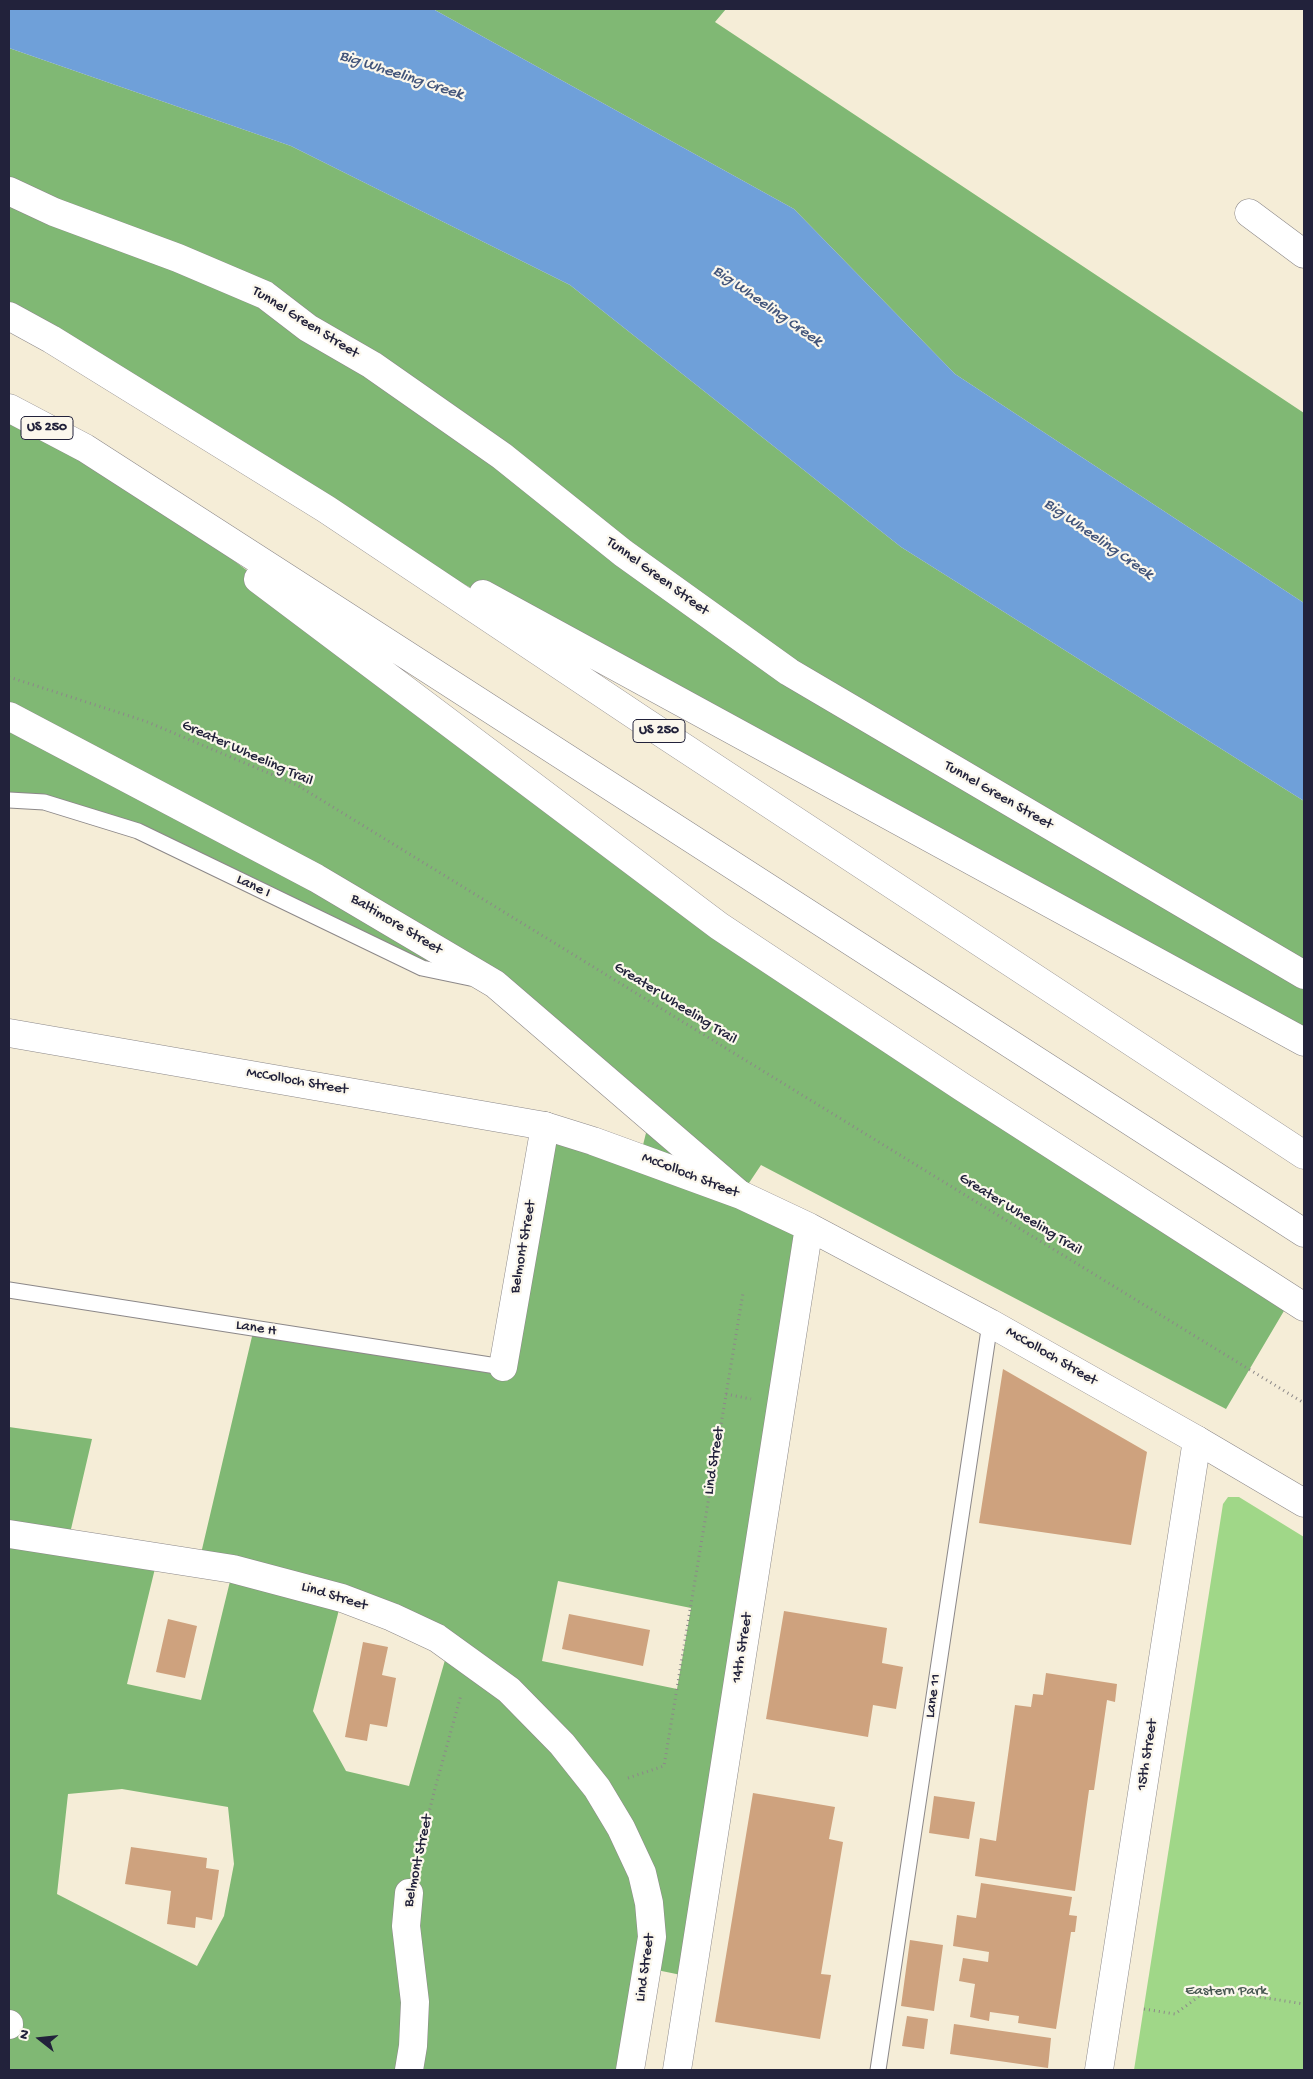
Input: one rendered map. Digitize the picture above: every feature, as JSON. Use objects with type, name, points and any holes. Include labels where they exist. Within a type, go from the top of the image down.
[{"type":"main road","name":"Tunnel Green Street","points":[[9,191],[54,212],[178,258],[265,295],[308,328],[372,365],[502,456],[623,553],[789,672],[949,768],[1148,882],[1304,975]]},
{"type":"main road","points":[[1249,213],[1304,254]]},
{"type":"main road","name":"US 250","points":[[9,316],[326,509],[642,720],[1304,1154]]},
{"type":"main road","name":"US 250","points":[[9,408],[85,448],[1304,1233]]},
{"type":"main road","points":[[85,448],[719,926],[962,1087],[1304,1307]]},
{"type":"main road","points":[[326,509],[1304,1042]]},
{"type":"main road","name":"Baltimore Street","points":[[9,716],[316,878],[494,984],[741,1195]]},
{"type":"main road","name":"McColloch Street","points":[[9,1033],[545,1126],[600,1143],[741,1195],[809,1227],[990,1323],[1197,1440],[1304,1504]]},
{"type":"main road","name":"Belmont Street","points":[[503,1367],[545,1126]]},
{"type":"main road","name":"14th Street","points":[[677,2070],[809,1227]]},
{"type":"main road","name":"15th Street","points":[[1099,2070],[1197,1440]]},
{"type":"main road","name":"Lind Street","points":[[9,1534],[233,1569],[342,1598],[392,1617],[437,1638],[509,1690],[562,1744],[597,1788],[621,1828],[638,1864],[649,1903],[652,1937],[630,2070]]},
{"type":"main road","name":"Belmont Street","points":[[409,1893],[406,1926],[416,2002],[413,2046],[409,2070]]},
{"type":"lane","name":"Lane I","points":[[9,800],[44,802],[138,831],[422,968],[494,984]]},
{"type":"lane","name":"Lane H","points":[[9,1290],[503,1367]]},
{"type":"lane","name":"Lane 11","points":[[878,2070],[990,1323]]},
{"type":"path","name":"Greater Wheeling Trail","points":[[9,677],[144,721],[297,785],[1304,1403]]},
{"type":"path","name":"Lind Street","points":[[597,1788],[664,1766],[743,1293]]},
{"type":"path","points":[[726,1394],[752,1399]]},
{"type":"path","name":"Belmont Street","points":[[409,1893],[434,1792],[462,1694]]},
{"type":"path","points":[[1144,2009],[1174,2014],[1209,1989],[1304,2004]]},
{"type":"green space","points":[[433,9],[726,9],[715,22],[1304,413],[1304,603],[955,374],[794,209]]},
{"type":"green space","points":[[9,48],[291,146],[570,285],[901,547],[1304,801],[1304,1042],[326,509],[9,322]]},
{"type":"green space","points":[[9,408],[85,448],[561,808],[1291,1299],[1226,1409],[761,1165],[741,1195],[809,1227],[691,1977],[647,1968],[630,2070],[9,2070],[9,1427],[92,1439],[68,1542],[158,1556],[127,1684],[201,1700],[233,1569],[199,1562],[254,1328],[503,1367],[545,1126],[640,1157],[650,1117],[494,984],[422,968],[138,831],[9,800]],"holes":[[[558,1581],[691,1608],[677,1689],[542,1661]],[[342,1598],[449,1646],[409,1786],[346,1771],[313,1711]],[[122,1789],[228,1807],[234,1864],[224,1916],[197,1966],[57,1894],[68,1794]]]},
{"type":"green space","name":"Eastern Park","points":[[1228,1497],[1239,1497],[1304,1537],[1304,2070],[1134,2070],[1223,1504]]},
{"type":"water","name":"Big Wheeling Creek","points":[[9,9],[433,9],[794,209],[955,374],[1304,603],[1304,801],[901,547],[570,285],[291,146],[9,48]]},
{"type":"building","points":[[1003,1369],[1147,1452],[1131,1545],[979,1523]]},
{"type":"building","points":[[784,1611],[887,1628],[882,1663],[903,1667],[896,1709],[873,1705],[868,1737],[766,1719]]},
{"type":"building","points":[[569,1614],[650,1630],[643,1666],[562,1649]]},
{"type":"building","points":[[168,1619],[197,1626],[185,1678],[156,1672]]},
{"type":"building","points":[[363,1642],[388,1647],[382,1675],[396,1678],[387,1727],[370,1724],[367,1741],[345,1737]]},
{"type":"building","points":[[1046,1673],[1117,1684],[1115,1702],[1107,1700],[1094,1790],[1089,1790],[1075,1891],[975,1876],[980,1838],[996,1841],[1015,1705],[1031,1707],[1033,1694],[1043,1695]]},
{"type":"building","points":[[753,1793],[835,1807],[829,1839],[843,1842],[821,1974],[831,1975],[820,2039],[715,2022]]},
{"type":"building","points":[[934,1796],[975,1802],[969,1839],[929,1833]]},
{"type":"building","points":[[131,1847],[207,1858],[206,1868],[219,1870],[212,1920],[196,1917],[195,1928],[167,1924],[171,1891],[125,1884]]},
{"type":"building","points":[[981,1883],[1072,1897],[1069,1915],[1077,1916],[1075,1932],[1071,1932],[1056,2029],[1018,2023],[1019,2016],[990,2012],[989,2021],[970,2017],[975,1984],[959,1981],[963,1958],[988,1962],[989,1952],[953,1946],[957,1915],[976,1918]]},
{"type":"building","points":[[910,1940],[943,1945],[934,2011],[901,2006]]},
{"type":"building","points":[[907,2016],[928,2019],[924,2049],[902,2046]]},
{"type":"building","points":[[954,2024],[1051,2038],[1048,2068],[950,2054]]}]
